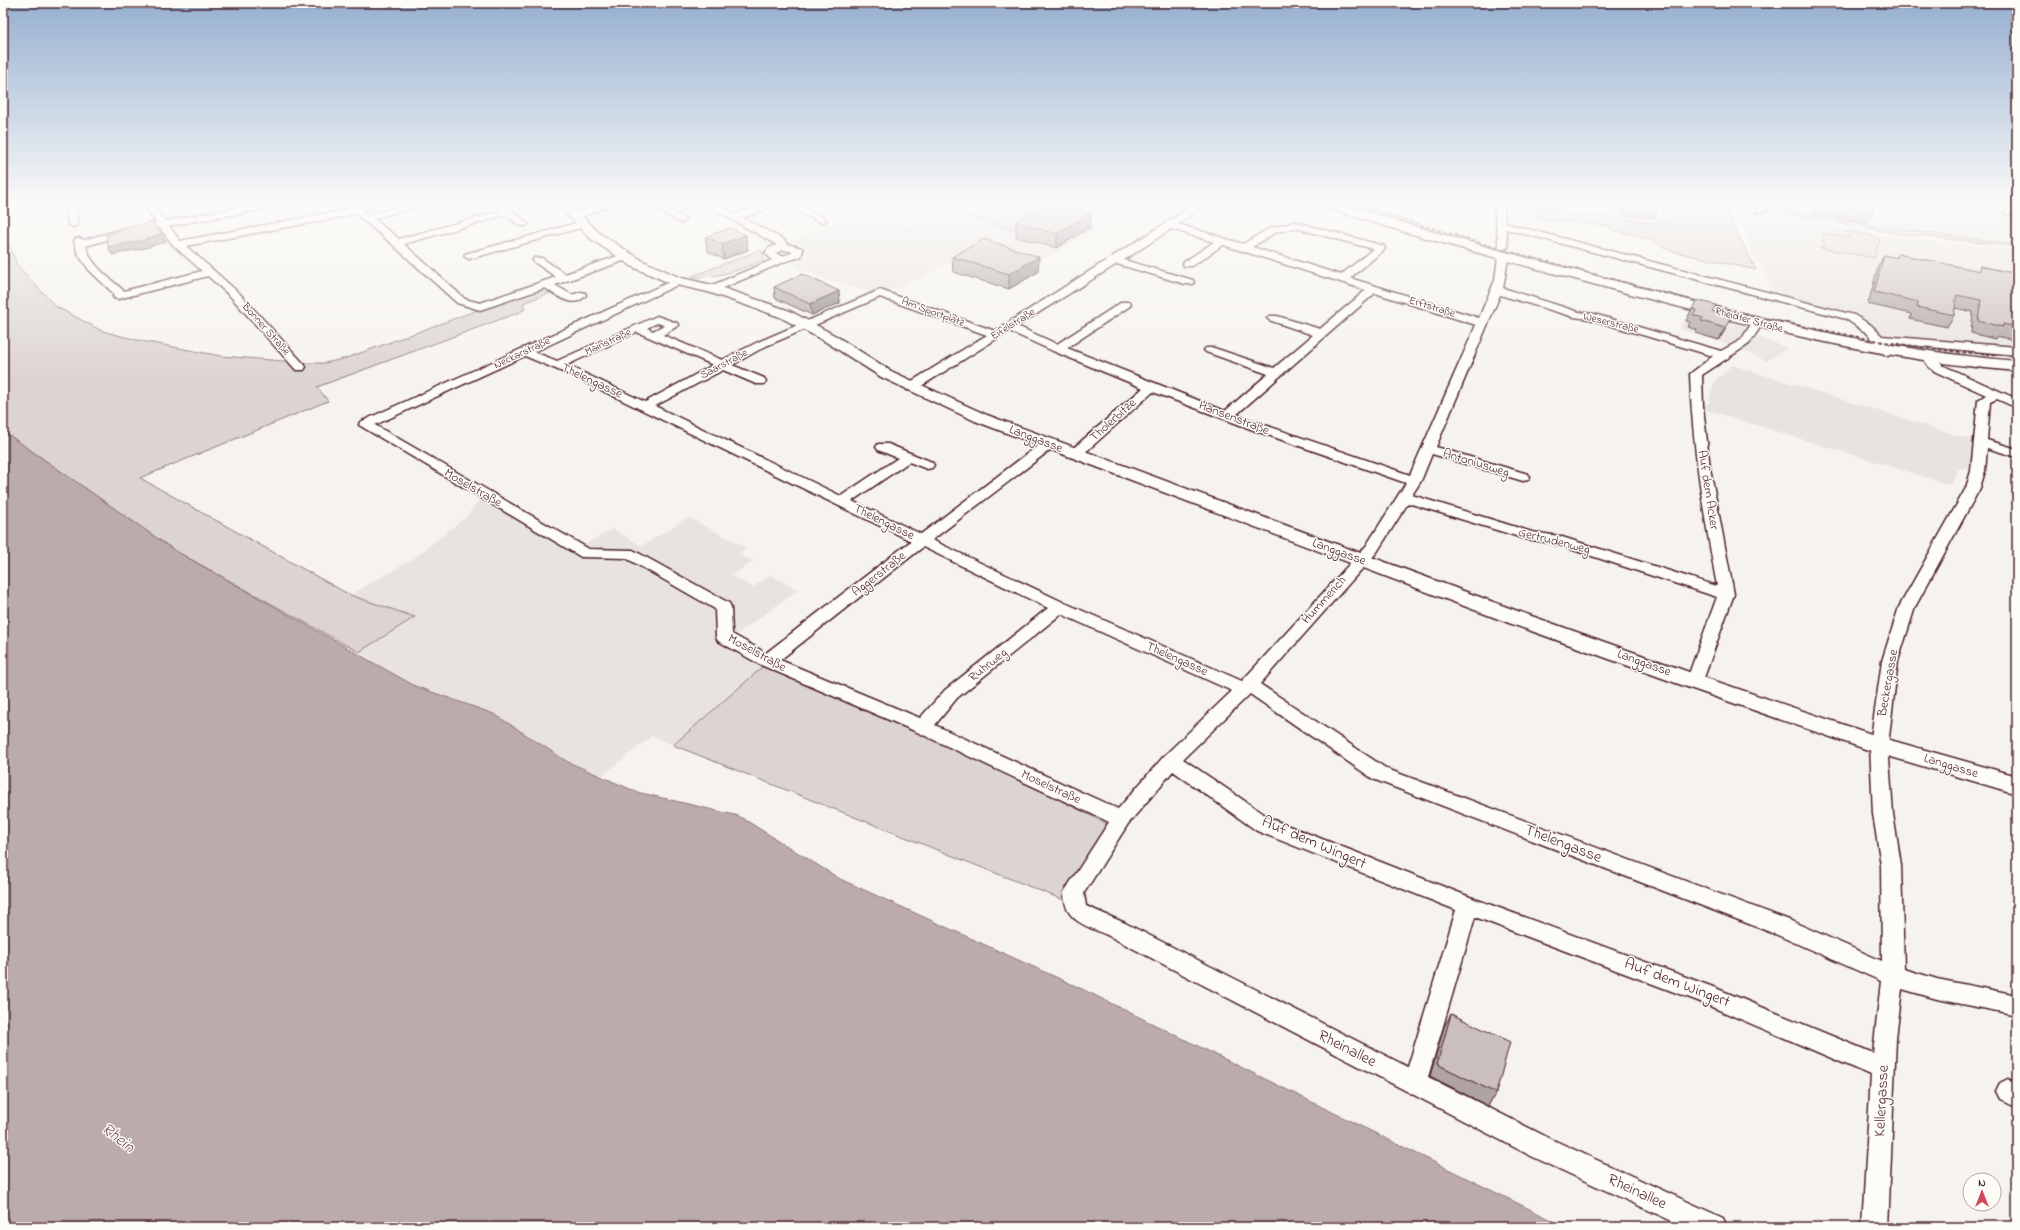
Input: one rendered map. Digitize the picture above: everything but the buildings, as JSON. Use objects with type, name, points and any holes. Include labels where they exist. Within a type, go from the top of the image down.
[{"type":"main road","name":"Rheidter Straße","points":[[1541,262],[1757,323],[1888,352],[1929,358],[2017,366]]},
{"type":"street","points":[[89,262],[120,295],[211,272]]},
{"type":"street","name":"Bonner Straße","points":[[200,262],[235,295],[300,367]]},
{"type":"street","points":[[418,262],[461,301],[480,307],[609,262]]},
{"type":"street","points":[[541,262],[564,278]]},
{"type":"street","name":"Langgasse","points":[[636,262],[663,276],[712,289],[785,314],[804,326],[831,339],[886,374],[911,387],[981,418],[1075,454],[1695,682],[1879,745],[2017,785]]},
{"type":"street","points":[[712,289],[774,262]]},
{"type":"street","name":"Eifelstraße","points":[[911,387],[1110,262]]},
{"type":"street","points":[[1122,262],[1189,282]]},
{"type":"street","name":"Erftstraße","points":[[1290,262],[1483,323]]},
{"type":"street","points":[[1342,279],[1362,262]]},
{"type":"street","name":"Hummerich","points":[[1121,819],[1172,760],[1246,687],[1360,560],[1372,549],[1414,481],[1429,449],[1500,280],[1502,262]]},
{"type":"street","points":[[1643,262],[1850,317],[1860,322],[1880,339],[1888,352]]},
{"type":"street","name":"Neckarstraße","points":[[365,425],[678,281]]},
{"type":"street","points":[[546,284],[571,299],[581,295]]},
{"type":"street","points":[[1228,415],[1373,289]]},
{"type":"street","name":"Weserstraße","points":[[1496,290],[1578,315],[1590,316],[1725,356]]},
{"type":"street","name":"Am Sportplatz","points":[[804,326],[880,293],[996,335]]},
{"type":"street","points":[[1057,349],[1126,304]]},
{"type":"street","points":[[1273,318],[1322,334]]},
{"type":"street","name":"Mainstraße","points":[[558,365],[657,319],[673,325],[654,335]]},
{"type":"street","name":"Auf dem Acker","points":[[1695,682],[1726,594],[1703,468],[1697,407],[1696,374],[1715,360],[1725,356],[1745,342],[1757,323]]},
{"type":"street","name":"Saarstraße","points":[[645,407],[722,364],[762,344],[804,326]]},
{"type":"street","name":"Hansenstraße","points":[[1009,327],[1057,349],[1151,387],[1313,448],[1414,481]]},
{"type":"street","name":"Mainstraße","points":[[637,328],[760,381]]},
{"type":"street","points":[[1880,339],[2017,351]]},
{"type":"street","points":[[1210,350],[1276,373]]},
{"type":"street","name":"Thelengasse","points":[[525,352],[558,365],[1059,607],[1246,687],[1380,774],[1782,927],[1893,976],[1937,989],[2017,1005]]},
{"type":"street","points":[[1929,358],[1933,364],[1940,368],[2017,404]]},
{"type":"street","name":"Tholerbitze","points":[[1075,454],[1151,387]]},
{"type":"street","name":"Beckergasse","points":[[1893,976],[1891,865],[1884,814],[1879,745],[1890,660],[1907,607],[1973,488],[1978,471],[1984,400],[1997,395]]},
{"type":"street","name":"Moselstraße","points":[[365,425],[586,554],[628,553],[641,559],[723,607],[724,636],[767,661],[923,727],[1121,819]]},
{"type":"street","points":[[1980,442],[2017,453]]},
{"type":"street","name":"Aggerstraße","points":[[767,661],[1049,444]]},
{"type":"street","points":[[883,447],[927,465]]},
{"type":"street","name":"Antoniusweg","points":[[1429,449],[1523,477]]},
{"type":"street","points":[[842,501],[908,457]]},
{"type":"street","name":"Gertrudenweg","points":[[1404,497],[1531,536],[1561,541],[1726,594]]},
{"type":"street","name":"Ruhrweg","points":[[923,727],[951,694],[1059,607]]},
{"type":"street","name":"Auf dem Wingert","points":[[1172,760],[1264,825],[1468,905],[1705,994],[1884,1069]]},
{"type":"street","name":"Rheinallee","points":[[1121,819],[1074,892],[1074,903],[1079,912],[1118,930],[1540,1147],[1714,1227]]},
{"type":"street","points":[[1415,1083],[1468,905]]},
{"type":"street","name":"Kellergasse","points":[[1875,1227],[1885,1038],[1893,976]]},
{"type":"shaded area","points":[[3,262],[16,262],[55,306],[102,331],[137,340],[221,356],[308,363],[325,363],[347,358],[538,288],[542,288],[550,293],[523,303],[525,309],[520,312],[317,387],[328,401],[140,478],[350,595],[415,617],[359,652],[174,550],[3,431]]},
{"type":"shaded area","points":[[728,262],[759,262],[719,275],[709,277],[690,277]]},
{"type":"shaded area","points":[[798,262],[951,262],[880,296],[816,276],[795,266]]},
{"type":"shaded area","points":[[1722,262],[1752,262],[1756,270]]},
{"type":"shaded area","points":[[1760,262],[2017,262],[2017,348],[1883,336],[1864,319],[1781,296],[1783,293],[1773,290]]},
{"type":"shaded area","points":[[1691,310],[1759,328],[1755,336],[1788,348],[1767,361],[1726,344],[1678,329]]},
{"type":"shaded area","points":[[1732,365],[1972,440],[1971,467],[1958,469],[1951,485],[1700,408],[1706,409],[1705,404],[1709,404],[1712,387],[1716,380]]},
{"type":"shaded area","points":[[490,493],[581,547],[612,529],[642,546],[688,517],[747,548],[738,554],[753,561],[732,576],[753,587],[771,575],[798,590],[733,637],[772,659],[673,745],[652,736],[601,777],[568,762],[494,714],[415,686],[359,652],[414,617],[350,595],[413,559],[467,516],[480,498]]},
{"type":"shaded area","points":[[772,659],[925,731],[1111,826],[1066,901],[673,745]]},
{"type":"water","name":"Rhein","points":[[3,431],[174,550],[415,686],[494,714],[568,762],[637,792],[739,816],[840,879],[1080,988],[1566,1227],[3,1227]]},
{"type":"railway","points":[[1550,262],[1751,316],[1883,342],[1960,352],[2017,356]]}]
